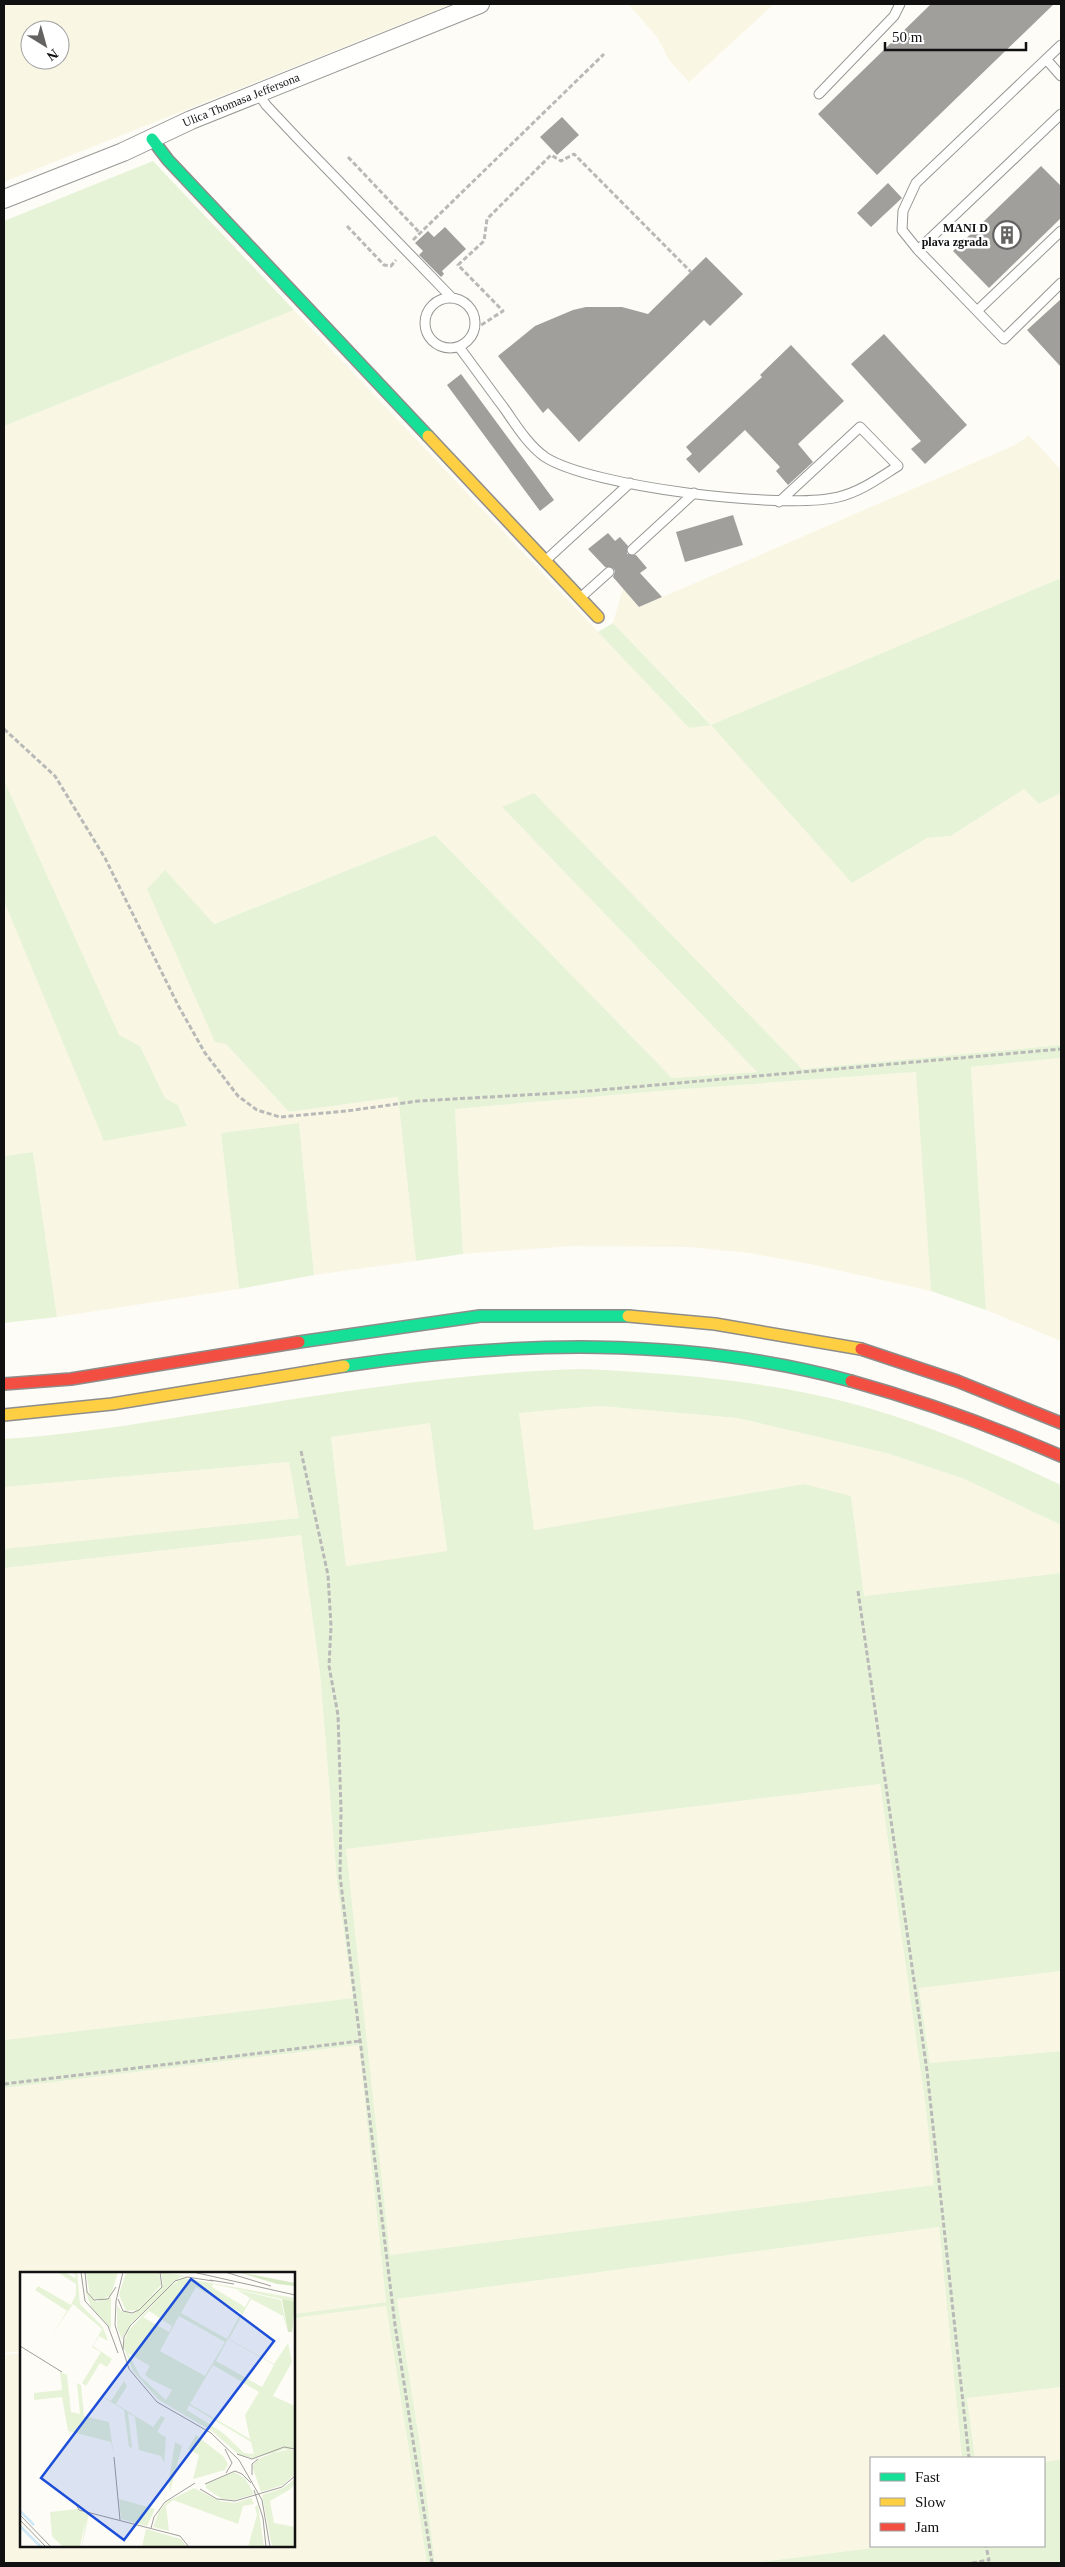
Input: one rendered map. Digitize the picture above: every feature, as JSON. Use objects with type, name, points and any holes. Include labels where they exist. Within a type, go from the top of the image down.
[{"type":"main road","points":[[152,139],[168,160],[598,617]]},
{"type":"main road","points":[[4,1384],[71,1379],[413,1324],[480,1316],[628,1316],[715,1324],[855,1348],[956,1380],[1061,1423]]},
{"type":"main road","points":[[4,1415],[55,1412],[133,1401],[433,1354],[584,1345],[736,1356],[830,1374],[928,1403],[1020,1437],[1061,1456]]},
{"type":"main road","points":[[1020,1437],[1044,1462]]},
{"type":"street","name":"Ulica Thomasa Jeffersona","points":[[4,199],[152,139],[191,120],[480,4]]},
{"type":"lane","points":[[819,94],[894,16],[900,4]]},
{"type":"lane","points":[[1061,44],[916,182],[907,200],[901,220],[902,230],[918,250],[1004,339],[1061,283]]},
{"type":"lane","points":[[1046,59],[1061,76]]},
{"type":"lane","points":[[258,93],[266,105],[298,139],[452,298],[468,305],[473,312],[475,329],[471,337],[459,347],[442,348],[435,344],[426,333],[424,324],[432,304],[440,300],[452,298]]},
{"type":"lane","points":[[918,250],[1061,114]]},
{"type":"lane","points":[[977,311],[1061,231]]},
{"type":"lane","points":[[459,347],[527,440],[545,457],[570,470],[630,483],[694,493],[779,502],[839,497],[866,487],[898,466],[860,427],[779,502]]},
{"type":"lane","points":[[546,560],[630,483]]},
{"type":"lane","points":[[632,550],[694,493]]},
{"type":"lane","points":[[580,598],[609,572]]},
{"type":"path","points":[[347,226],[384,265],[391,266],[420,232],[604,54]]},
{"type":"path","points":[[475,329],[503,311],[458,266],[484,241],[487,219],[551,155],[561,161],[574,154],[691,272]]},
{"type":"path","points":[[348,157],[420,232]]},
{"type":"path","points":[[4,729],[55,776],[105,858],[178,1007],[205,1053],[238,1096],[257,1110],[280,1117],[347,1111],[418,1101],[577,1092],[1061,1049]]},
{"type":"path","points":[[301,1451],[328,1575],[332,1626],[329,1666],[338,1715],[341,1810],[340,1876],[395,2324],[432,2563]]},
{"type":"path","points":[[858,1591],[927,2071],[969,2457]]},
{"type":"path","points":[[4,2084],[360,2042]]},
{"type":"path","points":[[972,2563],[989,2560],[986,2547]]},
{"type":"shaded area","points":[[4,4],[452,4],[4,182]]},
{"type":"shaded area","points":[[628,4],[774,4],[689,82],[669,60],[657,37]]},
{"type":"shaded area","points":[[294,310],[689,728],[711,724],[613,623],[623,588],[639,607],[1015,445],[1029,435],[1061,470],[1061,578],[712,725],[852,882],[927,838],[951,836],[1024,789],[1039,804],[1061,793],[1061,1045],[802,1069],[534,794],[502,807],[757,1072],[672,1078],[435,835],[214,924],[226,1044],[289,1112],[398,1097],[416,1261],[314,1275],[299,1123],[221,1133],[239,1289],[57,1317],[33,1152],[4,1156],[4,901],[13,921],[187,1125],[178,1105],[165,1098],[140,1046],[119,1036],[4,780],[4,426]]},
{"type":"shaded area","points":[[1061,1058],[1061,1341],[986,1310],[971,1067]]},
{"type":"shaded area","points":[[917,1072],[931,1291],[810,1264],[748,1253],[690,1247],[572,1246],[463,1254],[455,1109],[672,1090]]},
{"type":"shaded area","points":[[599,1406],[737,1418],[886,1453],[962,1478],[1061,1525],[1061,1573],[864,1596],[851,1497],[804,1484],[534,1530],[518,1413]]},
{"type":"shaded area","points":[[430,1422],[447,1552],[346,1566],[331,1437]]},
{"type":"shaded area","points":[[289,1462],[299,1518],[4,1550],[4,1487]]},
{"type":"shaded area","points":[[301,1535],[320,1673],[337,1882],[353,1998],[4,2040],[4,1568]]},
{"type":"shaded area","points":[[880,1784],[935,2185],[390,2255],[345,1849]]},
{"type":"shaded area","points":[[1061,1971],[1061,2051],[930,2063],[919,1987]]},
{"type":"shaded area","points":[[359,2045],[386,2302],[295,2314],[295,2272],[20,2272],[20,2351],[4,2353],[4,2088]]},
{"type":"shaded area","points":[[939,2227],[962,2457],[870,2457],[870,2547],[880,2547],[752,2563],[435,2563],[419,2438],[397,2299]]},
{"type":"shaded area","points":[[386,2306],[427,2563],[4,2563],[4,2355],[20,2353],[20,2547],[295,2547],[295,2318]]},
{"type":"shaded area","points":[[1061,2387],[1061,2459],[1045,2462],[1045,2457],[975,2457],[967,2397]]},
{"type":"green space","points":[[153,161],[294,310],[4,426],[4,221]]},
{"type":"green space","points":[[1061,578],[1061,793],[1039,804],[1024,789],[951,836],[927,838],[852,883],[711,725]]},
{"type":"green space","points":[[613,623],[711,725],[689,728],[598,632]]},
{"type":"green space","points":[[4,780],[119,1035],[140,1046],[165,1098],[178,1105],[187,1126],[104,1141],[4,901]]},
{"type":"green space","points":[[534,793],[802,1069],[1061,1045],[1061,1058],[971,1067],[986,1310],[931,1291],[916,1072],[672,1090],[455,1109],[463,1254],[416,1261],[398,1097],[289,1112],[226,1044],[215,1042],[147,889],[165,870],[214,924],[435,835],[672,1078],[757,1072],[502,807]]},
{"type":"green space","points":[[299,1123],[314,1275],[239,1289],[221,1133]]},
{"type":"green space","points":[[33,1152],[57,1317],[4,1323],[4,1156]]},
{"type":"green space","points":[[583,1369],[682,1375],[814,1394],[874,1410],[929,1428],[982,1449],[1061,1485],[1061,1525],[962,1478],[886,1453],[737,1418],[599,1406],[519,1413],[534,1530],[804,1484],[851,1496],[864,1596],[1061,1573],[1061,1971],[919,1988],[930,2063],[1061,2051],[1061,2387],[967,2398],[975,2457],[962,2457],[939,2227],[397,2299],[419,2438],[435,2563],[427,2563],[386,2306],[295,2318],[295,2314],[386,2302],[359,2045],[4,2088],[4,2040],[353,1998],[337,1882],[320,1673],[301,1535],[4,1568],[4,1549],[299,1518],[289,1462],[4,1487],[4,1439],[94,1430],[413,1382]],"holes":[[[430,1423],[447,1551],[346,1566],[331,1437]],[[880,1784],[926,2109],[934,2185],[390,2255],[346,1849]]]},
{"type":"green space","points":[[1061,2459],[1061,2563],[752,2563],[880,2547],[1045,2547],[1045,2462]]},
{"type":"building","points":[[931,4],[1054,4],[877,175],[818,114]]},
{"type":"building","points":[[562,117],[579,135],[557,155],[540,137]]},
{"type":"building","name":"MANI D plava zgrada","points":[[1041,166],[1061,186],[1061,218],[989,288],[953,251]]},
{"type":"building","points":[[888,183],[902,198],[871,227],[857,213]]},
{"type":"building","points":[[445,227],[466,249],[442,271],[444,274],[441,277],[419,255],[423,251],[415,243],[428,231],[434,237]]},
{"type":"building","points":[[706,257],[743,294],[710,326],[704,320],[579,442],[548,408],[543,413],[498,356],[535,326],[573,310],[586,307],[622,307],[648,314]]},
{"type":"building","points":[[1061,299],[1061,367],[1027,330]]},
{"type":"building","points":[[884,334],[967,425],[925,464],[911,449],[921,441],[851,364]]},
{"type":"building","points":[[791,345],[844,401],[798,444],[813,462],[788,485],[776,471],[780,467],[745,430],[699,473],[686,459],[692,454],[686,447],[762,377],[760,375]]},
{"type":"building","points":[[461,374],[554,500],[540,511],[447,385]]},
{"type":"building","points":[[733,515],[743,545],[685,562],[676,532]]},
{"type":"building","points":[[608,533],[615,541],[620,537],[628,546],[627,554],[636,555],[647,568],[640,573],[662,597],[639,607],[613,577],[615,571],[613,568],[605,567],[588,549]]},
{"type":"traffic: fast","points":[[152,139],[168,160],[428,436]]},
{"type":"traffic: fast","points":[[299,1342],[480,1316],[628,1316]]},
{"type":"traffic: fast","points":[[344,1366],[471,1351],[599,1347],[726,1356],[789,1366],[851,1381]]},
{"type":"traffic: slow","points":[[428,436],[598,617]]},
{"type":"traffic: slow","points":[[628,1316],[715,1324],[861,1349]]},
{"type":"traffic: slow","points":[[4,1415],[112,1404],[344,1366]]},
{"type":"traffic: jam","points":[[4,1384],[71,1379],[299,1342]]},
{"type":"traffic: jam","points":[[861,1349],[957,1381],[1061,1423]]},
{"type":"traffic: jam","points":[[851,1381],[957,1415],[1061,1456]]},
{"type":"place","name":"MANI D plava zgrada","points":[[1007,235]]}]
